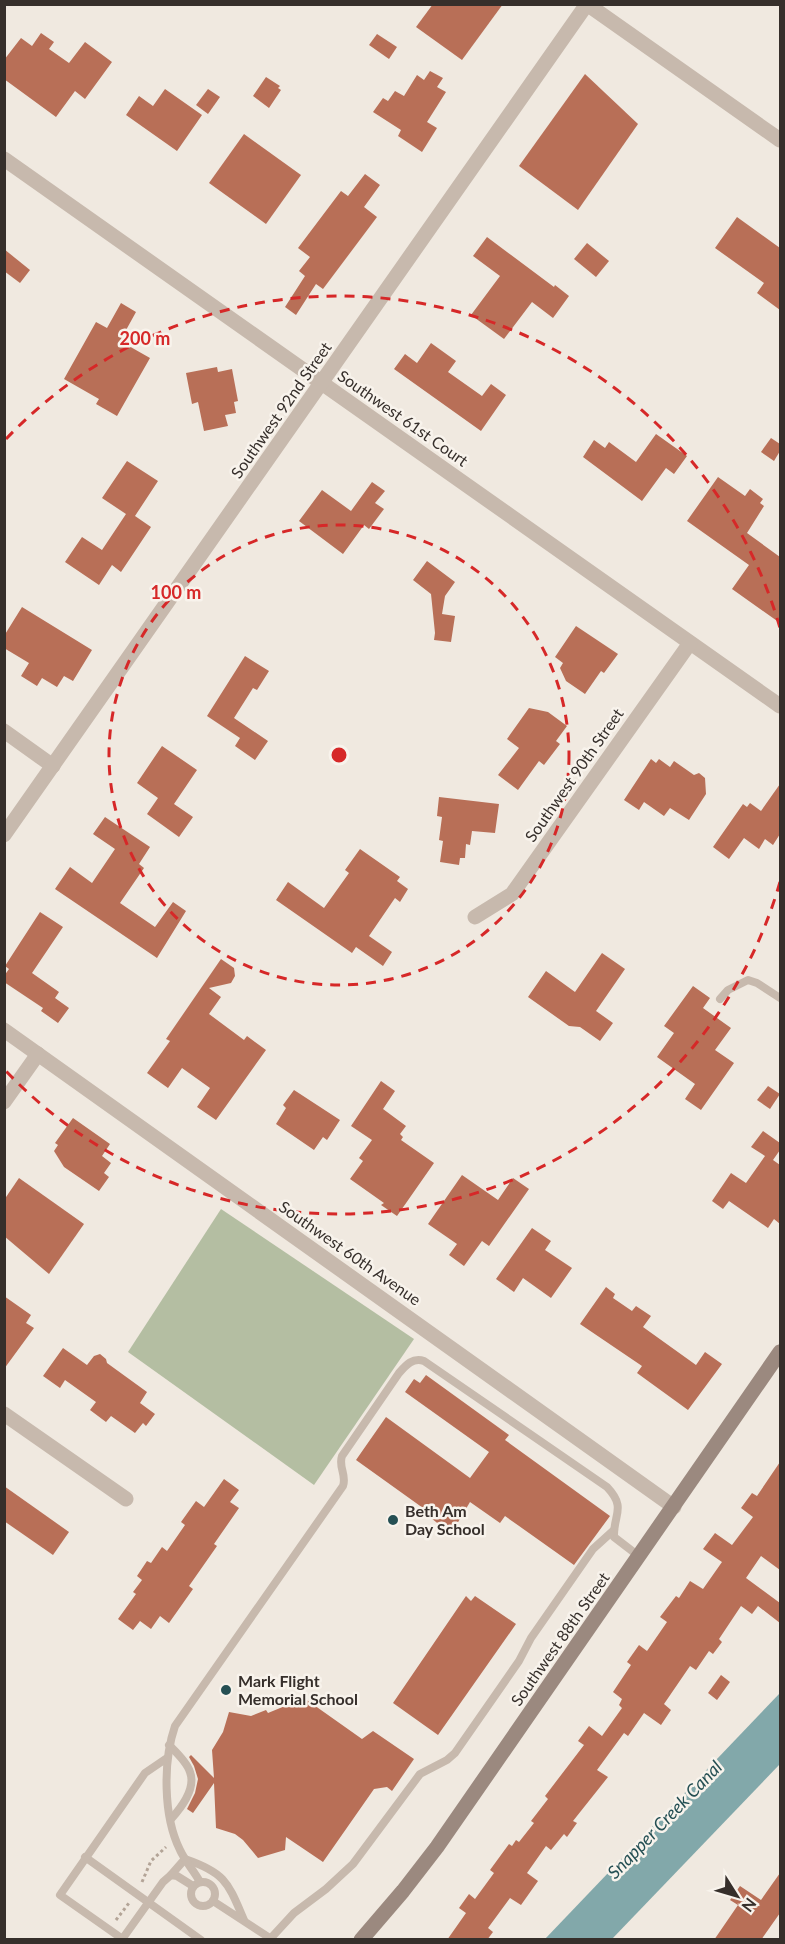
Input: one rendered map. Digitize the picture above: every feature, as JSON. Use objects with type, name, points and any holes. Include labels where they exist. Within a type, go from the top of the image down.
[{"type":"street","points":[[587,4],[780,140]]},
{"type":"street","name":"Southwest 92nd Street","points":[[4,835],[587,4]]},
{"type":"street","name":"Southwest 61st Court","points":[[4,159],[780,706]]},
{"type":"street","name":"Southwest 90th Street","points":[[476,918],[512,894],[690,643]]},
{"type":"street","points":[[4,731],[53,766]]},
{"type":"street","name":"Southwest 60th Avenue","points":[[4,1030],[674,1507]]},
{"type":"street","points":[[4,1102],[38,1054]]},
{"type":"street","name":"Southwest 88th Street","points":[[361,1940],[403,1891],[436,1847],[640,1557],[780,1352]]},
{"type":"street","points":[[4,1414],[126,1499]]},
{"type":"lane","points":[[720,999],[728,990],[748,980],[780,998]]},
{"type":"lane","points":[[171,1875],[197,1884],[204,1881],[212,1885],[216,1893],[213,1901],[207,1905],[196,1904],[192,1898],[197,1884],[180,1850],[171,1819],[167,1794],[166,1758],[175,1726],[343,1486],[344,1475],[340,1462],[342,1456],[399,1373],[409,1363],[418,1359],[424,1360],[607,1487],[616,1498],[618,1505],[614,1537],[640,1557]]},
{"type":"lane","points":[[213,1901],[272,1939],[294,1913],[326,1889],[353,1864],[420,1774],[447,1760],[455,1753],[593,1549],[614,1530]]},
{"type":"lane","points":[[169,1745],[190,1772],[191,1782],[184,1803],[171,1819]]},
{"type":"lane","points":[[166,1758],[145,1773],[60,1894],[123,1939],[148,1903],[185,1859]]},
{"type":"lane","points":[[86,1857],[201,1940]]},
{"type":"lane","points":[[185,1859],[210,1868],[226,1882],[244,1920]]},
{"type":"path","points":[[142,1882],[151,1861],[166,1847]]},
{"type":"path","points":[[116,1920],[130,1901]]},
{"type":"green space","points":[[221,1209],[414,1339],[314,1485],[128,1352]]},
{"type":"water","name":"Snapper Creek Canal","points":[[780,1693],[780,1764],[612,1939],[545,1939]]},
{"type":"building","points":[[433,4],[503,4],[462,60],[416,27]]},
{"type":"building","points":[[41,33],[54,42],[49,49],[69,63],[85,42],[112,62],[85,99],[75,91],[56,117],[4,79],[4,60],[21,38],[32,46]]},
{"type":"building","points":[[377,34],[397,47],[389,59],[369,45]]},
{"type":"building","points":[[430,71],[443,78],[437,87],[446,92],[427,122],[437,128],[422,152],[398,136],[401,130],[373,112],[383,98],[388,101],[395,91],[404,96],[417,75],[424,80]]},
{"type":"building","points":[[585,74],[638,124],[578,210],[519,166]]},
{"type":"building","points":[[266,77],[280,86],[278,88],[281,90],[269,108],[253,96]]},
{"type":"building","points":[[165,89],[202,115],[177,151],[126,115],[139,96],[153,106]]},
{"type":"building","points":[[208,89],[220,97],[208,114],[196,105]]},
{"type":"building","points":[[244,134],[301,175],[266,224],[209,183]]},
{"type":"building","points":[[365,174],[380,185],[364,207],[377,217],[323,289],[316,284],[296,315],[285,307],[305,276],[299,271],[310,257],[298,248],[341,191],[348,196]]},
{"type":"building","points":[[737,217],[780,248],[780,310],[757,293],[764,283],[715,248]]},
{"type":"building","points":[[487,237],[569,296],[553,318],[532,302],[504,339],[471,315],[500,276],[473,256]]},
{"type":"building","points":[[587,243],[609,261],[596,277],[574,259]]},
{"type":"building","points":[[4,249],[30,270],[20,283],[4,271]]},
{"type":"building","points":[[121,303],[136,312],[120,341],[150,358],[117,416],[96,404],[99,399],[64,379],[96,322],[107,328]]},
{"type":"building","points":[[431,343],[456,361],[448,372],[482,396],[491,384],[506,395],[481,431],[394,369],[405,354],[417,363]]},
{"type":"building","points":[[217,367],[218,372],[232,369],[238,401],[234,402],[236,413],[225,415],[228,426],[204,431],[198,402],[192,404],[186,373]]},
{"type":"building","points":[[656,434],[687,456],[674,474],[666,468],[642,501],[583,457],[594,440],[605,448],[609,442],[636,462]]},
{"type":"building","points":[[771,438],[780,444],[780,451],[774,461],[761,452]]},
{"type":"building","points":[[127,461],[158,481],[135,516],[151,527],[121,572],[112,565],[99,585],[65,562],[82,537],[102,550],[126,514],[102,498]]},
{"type":"building","points":[[718,477],[745,496],[750,489],[763,499],[760,503],[764,506],[747,533],[780,557],[780,623],[732,589],[749,565],[687,521]]},
{"type":"building","points":[[372,482],[385,491],[375,503],[384,509],[369,529],[364,525],[343,554],[299,521],[322,490],[351,511]]},
{"type":"building","points":[[427,561],[455,582],[445,596],[442,614],[455,616],[451,642],[434,640],[431,594],[413,580]]},
{"type":"building","points":[[22,607],[92,650],[73,681],[64,676],[57,687],[42,678],[37,686],[21,676],[29,663],[4,648],[4,636]]},
{"type":"building","points":[[576,626],[618,654],[604,673],[601,671],[585,694],[566,681],[560,668],[563,663],[555,657]]},
{"type":"building","points":[[245,656],[269,671],[257,690],[253,688],[234,718],[268,741],[255,760],[235,746],[240,738],[207,716]]},
{"type":"building","points":[[529,708],[548,712],[567,726],[556,741],[560,744],[544,765],[539,761],[518,790],[498,775],[519,748],[507,739]]},
{"type":"building","points":[[162,746],[197,770],[174,804],[193,817],[179,837],[147,814],[158,798],[137,783]]},
{"type":"building","points":[[651,759],[656,763],[659,759],[670,767],[674,761],[694,775],[699,773],[705,778],[706,794],[689,820],[670,808],[664,816],[644,802],[639,810],[624,800]]},
{"type":"building","points":[[780,784],[780,834],[773,845],[765,839],[759,849],[744,838],[729,859],[713,847],[743,804],[747,807],[750,803],[761,811]]},
{"type":"building","points":[[439,797],[499,804],[495,833],[472,831],[470,845],[466,844],[465,858],[460,858],[459,865],[440,862],[443,841],[439,840],[442,817],[437,816]]},
{"type":"building","points":[[105,817],[150,847],[139,864],[144,868],[120,903],[155,927],[173,902],[186,911],[157,958],[55,889],[70,867],[92,883],[115,849],[93,834]]},
{"type":"building","points":[[360,849],[400,877],[397,881],[408,889],[400,902],[395,898],[369,936],[392,952],[383,966],[356,947],[352,953],[276,900],[288,882],[324,908],[349,873],[345,870]]},
{"type":"building","points":[[40,912],[63,927],[32,973],[59,992],[55,998],[69,1008],[58,1023],[41,1011],[43,1008],[4,982],[4,976],[9,969],[5,966]]},
{"type":"building","points":[[602,953],[625,969],[596,1011],[613,1023],[600,1041],[580,1027],[569,1026],[528,997],[546,971],[575,992]]},
{"type":"building","points":[[221,959],[234,968],[235,976],[231,983],[209,988],[221,997],[209,1014],[244,1040],[247,1036],[266,1050],[216,1120],[197,1107],[210,1088],[182,1068],[168,1088],[147,1073],[170,1041],[166,1039]]},
{"type":"building","points":[[693,986],[710,998],[703,1008],[731,1028],[715,1050],[734,1063],[701,1110],[685,1099],[695,1084],[657,1057],[674,1033],[664,1026]]},
{"type":"building","points":[[381,1081],[395,1091],[383,1109],[406,1126],[400,1134],[403,1137],[401,1140],[434,1163],[397,1216],[381,1205],[384,1203],[350,1179],[363,1161],[359,1158],[372,1140],[351,1126]]},
{"type":"building","points":[[768,1086],[780,1094],[770,1109],[757,1100]]},
{"type":"building","points":[[294,1090],[340,1120],[327,1140],[323,1137],[314,1150],[276,1124],[286,1108],[283,1105]]},
{"type":"building","points":[[73,1118],[110,1144],[102,1156],[111,1163],[104,1173],[109,1177],[99,1191],[64,1167],[54,1151],[58,1145],[55,1143]]},
{"type":"building","points":[[763,1131],[780,1143],[780,1150],[773,1160],[780,1165],[780,1224],[774,1219],[768,1228],[729,1201],[723,1209],[712,1201],[731,1173],[746,1183],[765,1156],[751,1147]]},
{"type":"building","points":[[462,1175],[498,1200],[513,1178],[529,1189],[489,1246],[482,1241],[464,1266],[449,1255],[457,1244],[428,1224]]},
{"type":"building","points":[[19,1178],[84,1224],[49,1274],[4,1236],[4,1200]]},
{"type":"building","points":[[532,1228],[551,1241],[545,1250],[572,1268],[551,1298],[523,1278],[514,1292],[496,1279]]},
{"type":"building","points":[[606,1287],[615,1294],[613,1298],[632,1311],[636,1306],[651,1316],[643,1327],[696,1365],[705,1352],[722,1364],[688,1410],[637,1373],[642,1366],[580,1324]]},
{"type":"building","points":[[4,1296],[31,1315],[26,1323],[34,1328],[4,1369]]},
{"type":"building","points":[[63,1348],[87,1365],[94,1356],[100,1354],[107,1363],[147,1392],[140,1403],[155,1414],[146,1426],[143,1423],[135,1433],[111,1416],[106,1422],[90,1410],[96,1402],[65,1380],[60,1388],[43,1376]]},
{"type":"building","points":[[426,1375],[509,1435],[505,1440],[610,1516],[574,1565],[505,1516],[500,1523],[470,1502],[451,1534],[421,1510],[423,1508],[356,1460],[386,1417],[470,1478],[489,1452],[405,1392],[414,1379],[420,1383]]},
{"type":"building","points":[[780,1462],[780,1570],[761,1556],[746,1578],[780,1603],[780,1623],[758,1606],[752,1614],[741,1606],[719,1639],[722,1642],[713,1654],[709,1651],[696,1670],[690,1666],[664,1704],[671,1710],[661,1725],[644,1713],[628,1736],[624,1733],[597,1770],[608,1777],[573,1821],[577,1823],[567,1837],[564,1834],[551,1850],[546,1846],[527,1873],[538,1881],[521,1905],[510,1898],[488,1928],[493,1932],[487,1940],[447,1940],[466,1913],[459,1908],[469,1894],[475,1899],[494,1873],[490,1870],[509,1844],[512,1846],[516,1840],[519,1842],[534,1823],[531,1821],[548,1799],[545,1796],[584,1745],[578,1741],[589,1726],[602,1736],[622,1708],[619,1705],[622,1699],[613,1692],[631,1665],[627,1662],[639,1645],[647,1651],[667,1622],[660,1617],[676,1596],[679,1598],[690,1581],[703,1589],[722,1562],[703,1549],[715,1533],[732,1545],[753,1517],[741,1508],[752,1493],[757,1496]]},
{"type":"building","points":[[224,1479],[239,1490],[230,1502],[239,1508],[214,1544],[217,1546],[189,1586],[193,1589],[169,1623],[160,1616],[151,1629],[140,1621],[133,1630],[118,1619],[136,1594],[133,1592],[142,1580],[137,1576],[147,1561],[151,1563],[162,1547],[167,1551],[185,1525],[181,1522],[196,1501],[204,1507]]},
{"type":"building","points":[[4,1486],[69,1532],[53,1555],[4,1521]]},
{"type":"building","points":[[466,1596],[471,1601],[475,1596],[516,1624],[438,1735],[393,1703]]},
{"type":"building","points":[[721,1675],[730,1682],[717,1700],[708,1693]]},
{"type":"building","points":[[304,1698],[362,1739],[373,1731],[414,1759],[392,1791],[387,1787],[374,1789],[323,1862],[286,1837],[285,1850],[258,1858],[235,1834],[216,1828],[214,1783],[193,1813],[187,1809],[195,1793],[198,1779],[189,1757],[191,1755],[214,1778],[212,1750],[223,1732],[229,1712],[251,1716],[266,1710],[268,1713],[285,1706],[289,1700]]},
{"type":"building","points":[[780,1873],[780,1913],[761,1940],[714,1940],[738,1905],[730,1900],[740,1886],[761,1900]]},
{"type":"place","name":"Beth Am Day School","points":[[393,1520]]},
{"type":"place","name":"Mark Flight Memorial School","points":[[226,1690]]}]
